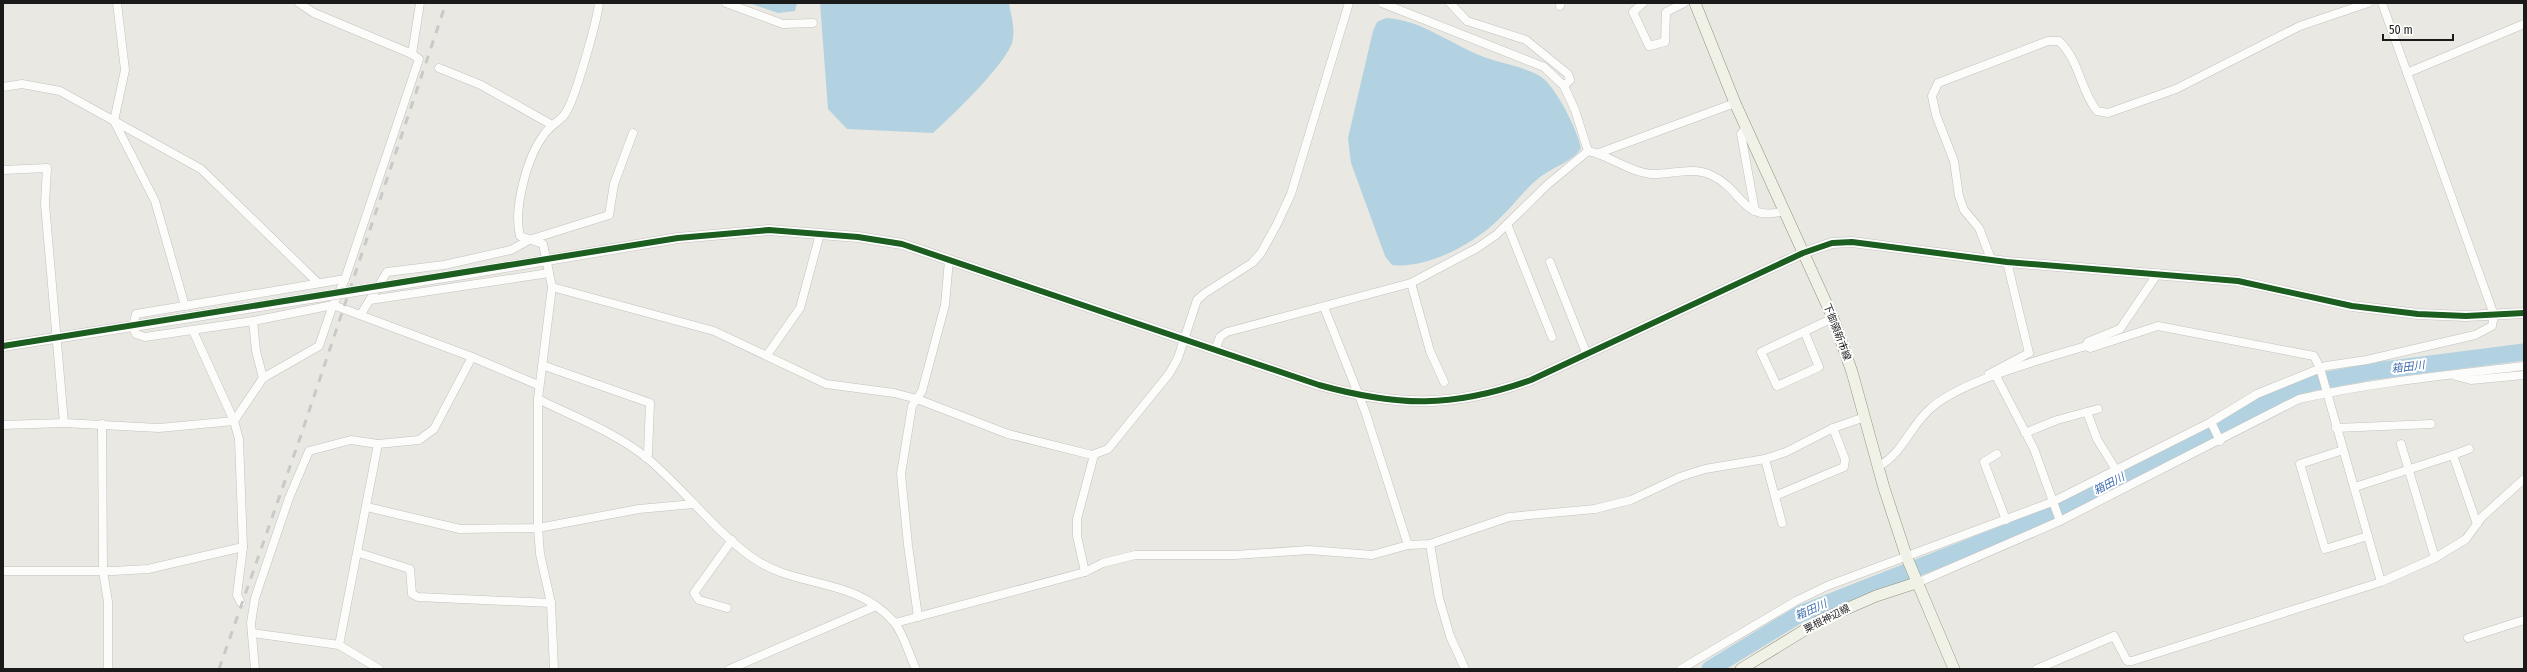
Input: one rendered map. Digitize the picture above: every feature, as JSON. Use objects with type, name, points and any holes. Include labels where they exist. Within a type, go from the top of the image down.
[{"type":"main road","name":"下御領新市線","points":[[1695,3],[1735,103],[1833,318],[1908,559],[1954,669]]},
{"type":"main road","name":"粟根神辺線","points":[[1741,669],[1821,620],[1917,579]]},
{"type":"street","points":[[117,3],[124,70],[114,121],[155,201],[185,306]]},
{"type":"street","points":[[234,421],[263,378],[319,346],[333,305],[345,279],[419,59],[412,54],[314,13],[299,3]]},
{"type":"street","points":[[412,54],[420,3]]},
{"type":"street","points":[[554,669],[551,603],[540,554],[538,528],[538,385],[552,287],[543,244],[520,236],[518,230],[521,197],[532,154],[543,136],[552,125],[564,115],[569,105],[586,52],[599,3]]},
{"type":"street","points":[[726,3],[783,24],[813,23]]},
{"type":"street","points":[[552,287],[698,326],[736,340],[767,355],[808,378],[826,384],[894,393],[917,399],[1008,434],[1094,455],[1108,448],[1169,374],[1178,358],[1197,300],[1205,293],[1252,263],[1261,253],[1278,224],[1291,194],[1349,3]]},
{"type":"street","points":[[1382,3],[1530,60],[1544,67],[1564,86],[1575,110],[1588,151]]},
{"type":"street","points":[[1450,3],[1467,21],[1526,40],[1568,74],[1570,80],[1564,86]]},
{"type":"street","points":[[1643,3],[1633,12],[1649,46],[1665,42],[1666,12],[1684,3]]},
{"type":"street","points":[[1991,259],[1979,228],[1964,210],[1959,196],[1954,161],[1936,115],[1932,96],[1938,83],[2048,41],[2059,41],[2066,48],[2078,68],[2092,106],[2097,111],[2108,112],[2176,88],[2300,26],[2368,3]]},
{"type":"street","points":[[1681,669],[1796,601],[1827,586],[1908,559],[2052,502],[2211,422],[2257,394],[2320,368],[2475,334],[2492,326],[2494,315],[2382,3]]},
{"type":"street","points":[[2407,73],[2524,24]]},
{"type":"street","points":[[439,68],[481,85],[552,125]]},
{"type":"street","points":[[3,86],[22,84],[60,91],[202,169],[318,283]]},
{"type":"street","points":[[1598,153],[1735,103]]},
{"type":"street","points":[[1746,128],[1741,134],[1755,211]]},
{"type":"street","points":[[361,314],[387,272],[444,265],[511,250],[529,240],[609,215],[614,184],[632,134]]},
{"type":"street","points":[[1215,350],[1220,337],[1227,332],[1411,283],[1477,248],[1507,224],[1547,185],[1588,151]]},
{"type":"street","points":[[1588,151],[1598,153],[1650,174],[1684,171],[1710,174],[1723,181],[1748,209],[1769,215],[1784,211]]},
{"type":"street","points":[[3,170],[47,168],[45,204],[64,423]]},
{"type":"street","points":[[1507,224],[1552,336]]},
{"type":"street","points":[[3,346],[686,238],[769,230],[858,237],[902,244],[1184,338],[1215,350],[1360,397],[1436,403],[1470,398],[1501,391],[1531,380],[1803,253],[1832,243],[1852,242],[2007,262],[2084,270],[2158,273],[2238,281],[2352,306],[2411,313],[2494,315],[2524,313]]},
{"type":"street","points":[[767,355],[800,308],[820,234]]},
{"type":"street","points":[[918,617],[908,545],[901,474],[912,406],[922,391],[944,305],[949,260]]},
{"type":"street","points":[[1550,262],[1587,355]]},
{"type":"street","points":[[2007,262],[2029,353],[1988,374],[1992,377],[2034,449],[2060,521]]},
{"type":"street","points":[[370,300],[549,273]]},
{"type":"street","points":[[2086,346],[2088,342],[2120,329],[2158,273]]},
{"type":"street","points":[[345,279],[136,314],[132,326],[136,334],[145,337],[253,321],[333,305],[361,314],[472,357],[538,385]]},
{"type":"street","points":[[1411,283],[1430,351],[1444,382]]},
{"type":"street","points":[[1324,307],[1360,397],[1408,545]]},
{"type":"street","points":[[1804,333],[1820,367],[1777,386],[1761,352],[1833,318]]},
{"type":"street","points":[[253,321],[256,351],[263,378]]},
{"type":"street","points":[[1878,466],[1896,455],[1930,408],[1958,391],[1992,377],[2086,346],[2090,348],[2158,326],[2314,356],[2320,368],[2381,582]]},
{"type":"street","points":[[193,331],[234,421],[239,439],[243,547],[237,595],[241,603]]},
{"type":"street","points":[[255,669],[252,633],[255,598],[290,498],[309,451],[351,440],[378,444],[420,440],[434,429],[472,357]]},
{"type":"street","points":[[542,365],[650,403],[648,454],[646,458]]},
{"type":"street","points":[[1917,579],[2060,521],[2220,441],[2299,399],[2327,393],[2524,366]]},
{"type":"street","points":[[2450,375],[2471,380],[2524,375]]},
{"type":"street","points":[[538,399],[609,433],[646,458],[732,540],[751,556],[786,574],[839,587],[859,595],[876,606],[895,623],[916,669]]},
{"type":"street","points":[[2025,433],[2057,420],[2098,409]]},
{"type":"street","points":[[2087,412],[2096,439],[2116,470]]},
{"type":"street","points":[[895,623],[1085,572],[1103,562],[1135,555],[1236,554],[1309,550],[1372,556],[1408,545],[1430,544],[1509,517],[1595,509],[1631,500],[1680,477],[1705,469],[1765,459],[1786,452],[1833,428],[1865,417]]},
{"type":"street","points":[[3,425],[64,423],[159,428],[234,421]]},
{"type":"street","points":[[2211,422],[2220,441]]},
{"type":"street","points":[[102,424],[104,571],[108,602],[108,669]]},
{"type":"street","points":[[2336,428],[2431,424]]},
{"type":"street","points":[[1775,496],[1844,467],[1845,459],[1833,428]]},
{"type":"street","points":[[339,644],[367,507],[378,444]]},
{"type":"street","points":[[2401,444],[2435,558]]},
{"type":"street","points":[[2355,487],[2408,468],[2469,449]]},
{"type":"street","points":[[2343,450],[2300,464],[2325,549],[2368,536]]},
{"type":"street","points":[[1997,454],[1984,462],[2006,520]]},
{"type":"street","points":[[1085,572],[1077,536],[1077,519],[1094,455]]},
{"type":"street","points":[[2453,455],[2477,524]]},
{"type":"street","points":[[1765,459],[1782,523]]},
{"type":"street","points":[[2037,669],[2114,636],[2127,661],[2132,661],[2381,582],[2435,558],[2466,539],[2477,524],[2524,479]]},
{"type":"street","points":[[367,507],[460,529],[538,528],[639,509],[694,504]]},
{"type":"street","points":[[727,608],[699,600],[694,593],[732,540]]},
{"type":"street","points":[[1430,544],[1439,598],[1450,636],[1465,669]]},
{"type":"street","points":[[3,571],[104,571],[148,569],[243,547]]},
{"type":"street","points":[[358,553],[410,569],[412,594],[418,597],[551,603]]},
{"type":"street","points":[[730,669],[876,606]]},
{"type":"street","points":[[2468,638],[2524,620]]},
{"type":"street","points":[[252,633],[339,644],[379,669]]},
{"type":"water","points":[[749,3],[797,3],[795,11],[778,13]]},
{"type":"water","points":[[820,3],[1009,3],[1014,33],[1012,43],[999,64],[964,103],[933,133],[847,129],[828,109]]},
{"type":"water","points":[[1386,18],[1412,23],[1436,33],[1472,52],[1524,69],[1544,79],[1566,111],[1576,131],[1581,148],[1568,161],[1539,178],[1499,219],[1477,237],[1463,246],[1435,259],[1406,265],[1392,265],[1385,256],[1351,163],[1348,138],[1373,31],[1377,22]]},
{"type":"waterway","name":"箱田川","points":[[1710,669],[1800,614],[2049,516],[2285,392],[2310,383],[2375,371],[2524,352]]},
{"type":"railway","points":[[219,669],[300,438],[446,3]]},
{"type":"cycle path","points":[[3,346],[678,238],[769,230],[858,237],[902,244],[1319,385],[1374,397],[1400,400],[1450,400],[1476,396],[1531,380],[1803,253],[1832,243],[1852,242],[2007,262],[2238,281],[2352,306],[2418,314],[2466,316],[2524,313]]}]
